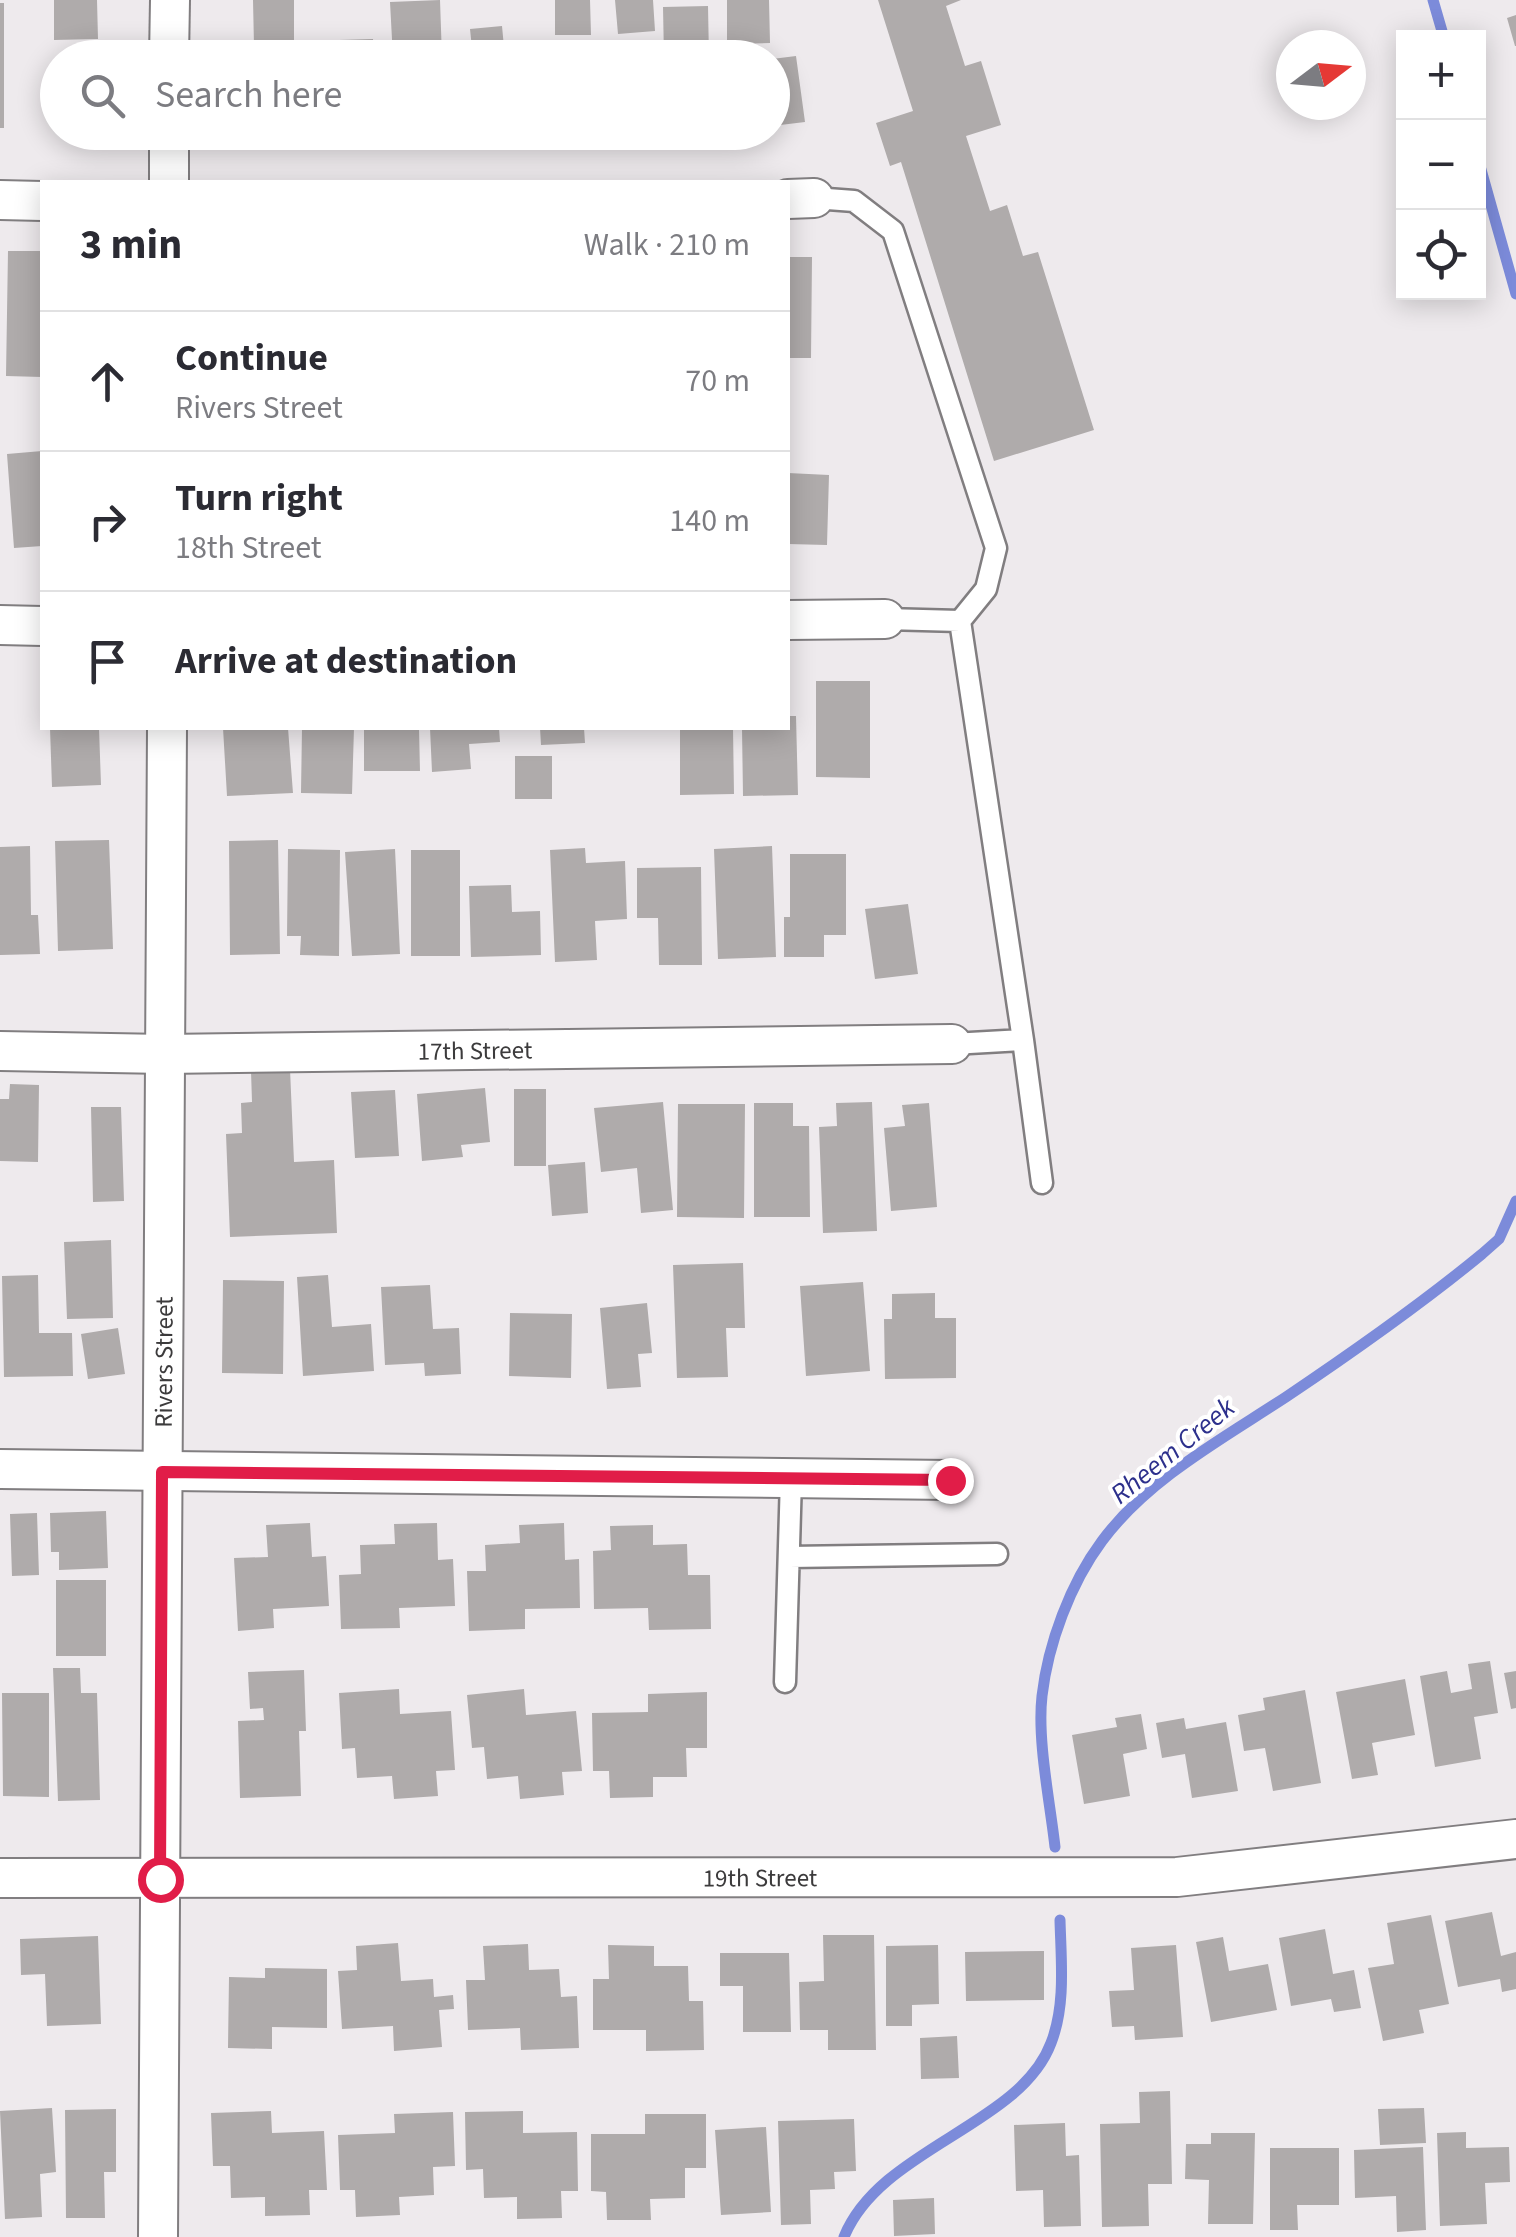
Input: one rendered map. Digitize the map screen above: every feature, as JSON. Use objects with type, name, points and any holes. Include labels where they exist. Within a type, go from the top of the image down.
[{"type":"street","points":[[170,0],[170,40]]},
{"type":"street","points":[[169,150],[169,180]]},
{"type":"street","points":[[0,200],[40,201]]},
{"type":"street","points":[[790,620],[885,619]]},
{"type":"street","points":[[0,625],[40,626]]},
{"type":"street","name":"Rivers Street","points":[[158,2237],[166,730]]},
{"type":"street","name":"17th Street","points":[[0,1051],[164,1054],[952,1044]]},
{"type":"street","points":[[0,1470],[950,1480]]},
{"type":"street","name":"19th Street","points":[[0,1878],[1177,1877],[1516,1839]]},
{"type":"lane","points":[[801,198],[854,200],[893,230],[996,548],[986,588],[960,621],[1042,1182]]},
{"type":"lane","points":[[885,619],[960,621]]},
{"type":"lane","points":[[952,1044],[1023,1040]]},
{"type":"lane","points":[[785,1682],[791,1478]]},
{"type":"lane","points":[[789,1556],[997,1554]]},
{"type":"building","points":[[54,0],[97,0],[98,39],[54,40]]},
{"type":"building","points":[[253,0],[294,0],[294,40],[254,40]]},
{"type":"building","points":[[440,0],[441,40],[392,40],[390,2]]},
{"type":"building","points":[[555,0],[590,0],[591,35],[555,35]]},
{"type":"building","points":[[615,0],[653,0],[655,31],[618,34]]},
{"type":"building","points":[[727,0],[769,0],[770,40],[727,40]]},
{"type":"building","points":[[878,0],[961,0],[946,6],[965,66],[981,61],[1001,125],[966,136],[990,211],[1007,205],[1023,256],[1038,252],[1094,430],[994,461],[901,162],[890,166],[876,123],[913,111]]},
{"type":"building","points":[[0,3],[4,3],[4,128],[0,128]]},
{"type":"building","points":[[708,6],[709,40],[664,40],[663,7]]},
{"type":"building","points":[[1516,15],[1516,46],[1515,46],[1507,18]]},
{"type":"building","points":[[502,26],[503,40],[471,40],[470,29]]},
{"type":"building","points":[[796,56],[805,122],[790,124],[790,57]]},
{"type":"building","points":[[8,251],[40,251],[40,377],[6,376]]},
{"type":"building","points":[[790,257],[812,257],[811,358],[790,358]]},
{"type":"building","points":[[40,451],[40,546],[14,548],[7,454]]},
{"type":"building","points":[[790,473],[829,475],[827,545],[790,544]]},
{"type":"building","points":[[816,681],[870,681],[870,778],[816,777]]},
{"type":"building","points":[[790,716],[796,716],[798,795],[743,796],[742,730],[790,730]]},
{"type":"building","points":[[50,730],[99,730],[101,785],[52,787]]},
{"type":"building","points":[[223,730],[288,730],[293,793],[227,796]]},
{"type":"building","points":[[302,730],[354,730],[352,794],[301,793]]},
{"type":"building","points":[[364,730],[419,730],[420,771],[364,771]]},
{"type":"building","points":[[430,730],[499,730],[500,742],[469,744],[471,769],[432,772]]},
{"type":"building","points":[[540,730],[584,730],[585,743],[541,745]]},
{"type":"building","points":[[680,730],[733,730],[734,794],[680,795]]},
{"type":"building","points":[[515,756],[552,756],[552,799],[515,799]]},
{"type":"building","points":[[109,840],[113,949],[58,951],[55,841]]},
{"type":"building","points":[[278,840],[280,954],[230,955],[229,841]]},
{"type":"building","points":[[30,846],[31,915],[38,915],[40,954],[0,955],[0,847]]},
{"type":"building","points":[[772,846],[776,957],[718,959],[714,849]]},
{"type":"building","points":[[585,848],[586,863],[625,861],[627,919],[595,921],[597,960],[555,962],[550,850]]},
{"type":"building","points":[[288,849],[340,850],[339,956],[300,955],[301,936],[287,936]]},
{"type":"building","points":[[395,849],[400,954],[352,956],[345,852]]},
{"type":"building","points":[[411,850],[460,850],[460,956],[411,956]]},
{"type":"building","points":[[790,854],[846,854],[846,935],[824,935],[824,957],[784,957],[784,917],[790,917]]},
{"type":"building","points":[[701,867],[702,965],[659,965],[658,918],[637,918],[637,868]]},
{"type":"building","points":[[511,885],[512,912],[540,911],[541,955],[471,957],[469,886]]},
{"type":"building","points":[[908,904],[918,974],[875,979],[865,909]]},
{"type":"building","points":[[290,1069],[294,1162],[334,1160],[337,1233],[230,1237],[226,1134],[242,1133],[241,1103],[252,1102],[251,1071]]},
{"type":"building","points":[[10,1084],[39,1085],[38,1162],[0,1161],[0,1099],[9,1099]]},
{"type":"building","points":[[485,1088],[490,1142],[461,1145],[463,1157],[422,1161],[417,1094]]},
{"type":"building","points":[[514,1089],[546,1089],[546,1166],[514,1166]]},
{"type":"building","points":[[395,1090],[399,1156],[355,1158],[351,1092]]},
{"type":"building","points":[[663,1102],[673,1210],[641,1213],[637,1168],[601,1172],[594,1108]]},
{"type":"building","points":[[872,1102],[877,1231],[823,1233],[819,1127],[837,1126],[836,1103]]},
{"type":"building","points":[[754,1103],[793,1103],[793,1126],[809,1126],[810,1217],[754,1217]]},
{"type":"building","points":[[929,1103],[937,1207],[891,1211],[884,1128],[905,1126],[902,1105]]},
{"type":"building","points":[[678,1104],[745,1104],[744,1218],[677,1217]]},
{"type":"building","points":[[91,1107],[121,1107],[124,1201],[93,1202]]},
{"type":"building","points":[[585,1162],[588,1213],[552,1216],[548,1165]]},
{"type":"building","points":[[111,1240],[113,1318],[67,1319],[64,1242]]},
{"type":"building","points":[[743,1263],[745,1328],[726,1328],[728,1377],[677,1378],[673,1265]]},
{"type":"building","points":[[38,1275],[39,1333],[72,1333],[73,1376],[4,1377],[2,1276]]},
{"type":"building","points":[[328,1275],[332,1327],[371,1324],[374,1371],[303,1376],[297,1277]]},
{"type":"building","points":[[223,1280],[284,1281],[283,1374],[222,1373]]},
{"type":"building","points":[[863,1282],[870,1371],[806,1376],[800,1286]]},
{"type":"building","points":[[430,1285],[433,1329],[459,1328],[461,1374],[425,1376],[424,1363],[385,1365],[381,1287]]},
{"type":"building","points":[[935,1293],[935,1318],[956,1318],[956,1378],[885,1379],[884,1319],[892,1319],[892,1294]]},
{"type":"building","points":[[647,1303],[652,1353],[638,1354],[641,1387],[607,1389],[600,1308]]},
{"type":"building","points":[[510,1313],[572,1314],[571,1378],[509,1376]]},
{"type":"building","points":[[118,1328],[125,1374],[88,1379],[81,1334]]},
{"type":"building","points":[[106,1511],[108,1568],[59,1570],[59,1552],[51,1552],[50,1513]]},
{"type":"building","points":[[37,1513],[39,1575],[12,1576],[10,1514]]},
{"type":"building","points":[[310,1523],[312,1557],[326,1556],[329,1606],[273,1609],[274,1628],[238,1631],[234,1558],[268,1557],[266,1525]]},
{"type":"building","points":[[437,1523],[438,1560],[453,1559],[455,1606],[399,1608],[400,1628],[341,1629],[339,1575],[361,1574],[360,1545],[395,1544],[394,1524]]},
{"type":"building","points":[[564,1523],[565,1560],[579,1559],[580,1608],[525,1609],[525,1629],[469,1631],[467,1571],[486,1571],[485,1545],[520,1543],[519,1525]]},
{"type":"building","points":[[653,1525],[653,1545],[687,1544],[688,1575],[710,1575],[711,1629],[649,1630],[648,1608],[594,1609],[593,1551],[611,1550],[610,1526]]},
{"type":"building","points":[[56,1580],[106,1580],[106,1656],[56,1656]]},
{"type":"building","points":[[1490,1661],[1498,1713],[1474,1717],[1481,1759],[1435,1767],[1420,1676],[1447,1671],[1451,1693],[1472,1689],[1468,1664]]},
{"type":"building","points":[[53,1668],[80,1668],[81,1693],[97,1693],[100,1800],[58,1801]]},
{"type":"building","points":[[304,1670],[306,1731],[299,1731],[301,1796],[240,1798],[238,1721],[264,1720],[263,1708],[250,1709],[248,1672]]},
{"type":"building","points":[[1516,1671],[1516,1708],[1511,1709],[1504,1673]]},
{"type":"building","points":[[1405,1679],[1415,1735],[1372,1743],[1378,1775],[1352,1779],[1336,1692]]},
{"type":"building","points":[[399,1689],[400,1714],[451,1711],[455,1770],[436,1771],[438,1796],[394,1799],[392,1776],[357,1778],[355,1748],[342,1749],[339,1693]]},
{"type":"building","points":[[524,1689],[526,1715],[576,1711],[582,1771],[562,1772],[564,1795],[520,1799],[518,1776],[487,1779],[484,1747],[472,1748],[467,1695]]},
{"type":"building","points":[[1305,1690],[1321,1783],[1273,1791],[1265,1748],[1244,1751],[1238,1715],[1265,1710],[1263,1698]]},
{"type":"building","points":[[707,1692],[707,1748],[686,1748],[687,1777],[653,1777],[653,1797],[610,1798],[609,1771],[593,1771],[592,1713],[648,1712],[648,1694]]},
{"type":"building","points":[[2,1693],[49,1693],[49,1797],[3,1796]]},
{"type":"building","points":[[1141,1714],[1147,1749],[1123,1754],[1130,1796],[1084,1804],[1072,1735],[1117,1727],[1115,1718]]},
{"type":"building","points":[[1184,1718],[1186,1729],[1226,1722],[1238,1791],[1192,1798],[1185,1754],[1162,1758],[1156,1723]]},
{"type":"building","points":[[1492,1912],[1501,1956],[1516,1952],[1516,1989],[1502,1992],[1500,1979],[1458,1987],[1445,1921]]},
{"type":"building","points":[[1431,1915],[1449,2004],[1419,2010],[1424,2033],[1383,2041],[1368,1968],[1394,1964],[1387,1923]]},
{"type":"building","points":[[1325,1929],[1333,1974],[1354,1970],[1361,2008],[1334,2012],[1331,1999],[1291,2006],[1279,1938]]},
{"type":"building","points":[[823,1935],[874,1935],[876,2050],[828,2050],[828,2030],[800,2030],[799,1982],[824,1981]]},
{"type":"building","points":[[98,1936],[101,2024],[47,2026],[45,1974],[21,1975],[20,1939]]},
{"type":"building","points":[[1223,1937],[1229,1971],[1268,1964],[1277,2010],[1211,2022],[1196,1942]]},
{"type":"building","points":[[398,1943],[401,1981],[433,1979],[434,1997],[453,1995],[454,2009],[439,2010],[442,2047],[394,2051],[393,2026],[342,2029],[338,1971],[357,1970],[356,1946]]},
{"type":"building","points":[[528,1944],[529,1970],[559,1969],[561,1997],[577,1996],[579,2048],[521,2050],[520,2028],[468,2030],[466,1980],[485,1980],[483,1946]]},
{"type":"building","points":[[608,1945],[654,1946],[654,1966],[688,1966],[689,2001],[703,2001],[704,2050],[646,2051],[646,2030],[593,2030],[593,1979],[609,1979]]},
{"type":"building","points":[[938,1945],[939,2004],[912,2005],[912,2026],[886,2026],[886,1946]]},
{"type":"building","points":[[1176,1945],[1183,2037],[1135,2040],[1134,2026],[1112,2027],[1109,1991],[1134,1990],[1131,1948]]},
{"type":"building","points":[[1044,1951],[1044,2000],[966,2001],[965,1952]]},
{"type":"building","points":[[720,1953],[789,1953],[791,2032],[743,2032],[743,1986],[720,1986]]},
{"type":"building","points":[[265,1968],[327,1969],[327,2028],[272,2027],[272,2049],[228,2048],[229,1977],[265,1978]]},
{"type":"building","points":[[957,2036],[959,2078],[921,2079],[920,2038]]},
{"type":"building","points":[[1170,2091],[1172,2184],[1148,2184],[1149,2226],[1102,2227],[1100,2124],[1140,2123],[1139,2092]]},
{"type":"building","points":[[52,2108],[56,2172],[40,2174],[42,2217],[5,2219],[0,2111]]},
{"type":"building","points":[[1424,2108],[1426,2143],[1380,2145],[1378,2109]]},
{"type":"building","points":[[116,2109],[116,2172],[104,2172],[105,2218],[66,2218],[65,2110]]},
{"type":"building","points":[[271,2111],[272,2133],[324,2131],[327,2190],[309,2190],[310,2215],[265,2216],[265,2197],[231,2198],[230,2166],[213,2166],[211,2113]]},
{"type":"building","points":[[523,2111],[523,2133],[577,2132],[578,2191],[561,2191],[562,2218],[517,2219],[517,2197],[484,2198],[483,2169],[466,2170],[465,2112]]},
{"type":"building","points":[[453,2112],[455,2166],[433,2167],[434,2195],[399,2197],[400,2215],[356,2217],[355,2190],[340,2190],[338,2135],[395,2133],[394,2114]]},
{"type":"building","points":[[645,2114],[706,2114],[706,2168],[685,2168],[685,2198],[650,2199],[651,2220],[607,2220],[606,2192],[591,2191],[591,2134],[645,2134]]},
{"type":"building","points":[[854,2119],[856,2171],[834,2172],[835,2189],[810,2190],[811,2224],[781,2225],[778,2121]]},
{"type":"building","points":[[1065,2123],[1066,2156],[1079,2155],[1081,2226],[1044,2227],[1043,2190],[1016,2191],[1014,2125]]},
{"type":"building","points":[[766,2127],[771,2212],[721,2215],[715,2130]]},
{"type":"building","points":[[1466,2132],[1466,2148],[1509,2147],[1510,2182],[1485,2183],[1487,2224],[1440,2226],[1437,2133]]},
{"type":"building","points":[[1211,2133],[1255,2133],[1253,2224],[1208,2224],[1209,2180],[1185,2179],[1186,2144],[1211,2144]]},
{"type":"building","points":[[1423,2147],[1426,2230],[1397,2232],[1396,2196],[1355,2198],[1354,2150]]},
{"type":"building","points":[[1270,2148],[1339,2148],[1339,2205],[1297,2205],[1298,2230],[1270,2230]]},
{"type":"building","points":[[934,2198],[935,2234],[894,2236],[893,2200]]},
{"type":"waterway","name":"Rheem Creek","points":[[1433,0],[1442,30]]},
{"type":"waterway","name":"Rheem Creek","points":[[1486,187],[1516,294]]},
{"type":"waterway","name":"Rheem Creek","points":[[1055,1847],[1041,1732],[1045,1676],[1055,1635],[1071,1595],[1102,1541],[1164,1479],[1361,1345],[1482,1254],[1499,1239],[1516,1201]]},
{"type":"waterway","name":"Rheem Creek","points":[[844,2237],[862,2207],[887,2181],[1011,2096],[1035,2072],[1051,2043],[1059,2013],[1060,1920]]},
{"type":"route","points":[[160,1879],[162,1472],[950,1480]]}]
